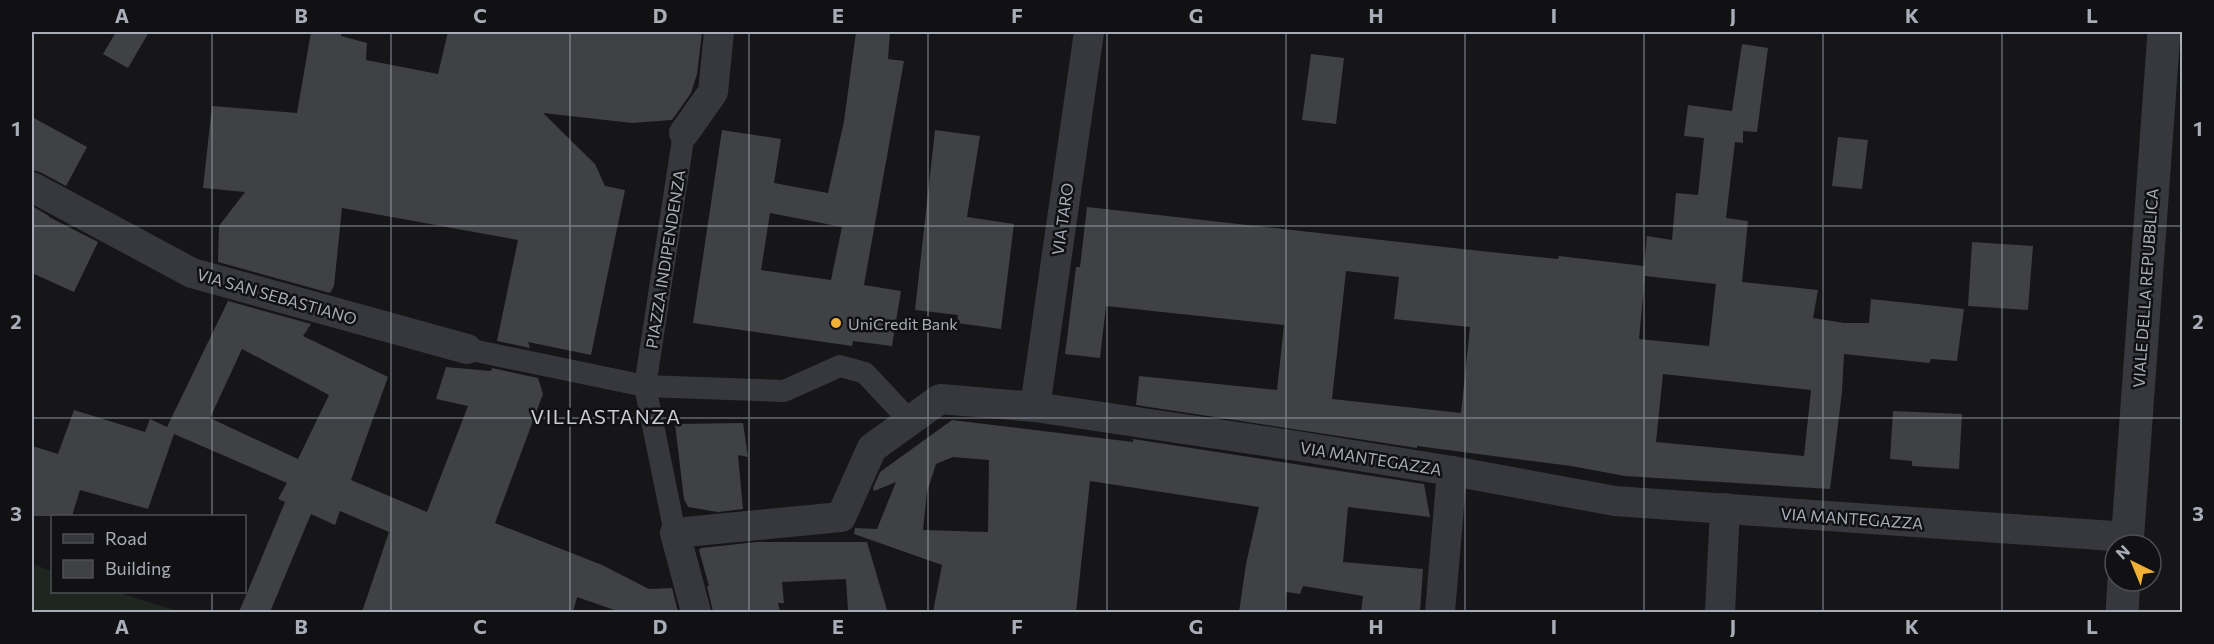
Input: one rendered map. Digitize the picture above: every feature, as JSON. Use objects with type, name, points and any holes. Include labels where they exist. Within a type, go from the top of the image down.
[{"type":"street","points":[[684,133],[713,92],[719,32]]},
{"type":"street","name":"VIA TARO","points":[[1035,407],[1089,32]]},
{"type":"street","name":"VIALE DELLA REPUBBLICA","points":[[2128,533],[2164,32]]},
{"type":"street","name":"PIAZZA INDIPENDENZA","points":[[675,533],[645,386],[684,133]]},
{"type":"street","name":"VIA SAN SEBASTIANO","points":[[32,187],[192,273],[467,349]]},
{"type":"street","points":[[467,349],[645,386],[784,391],[840,366],[865,372],[909,420]]},
{"type":"street","name":"VIA MANTEGAZZA","points":[[675,533],[841,518],[872,448],[940,399],[1035,407],[1452,471],[1615,501],[2103,539]]},
{"type":"street","points":[[1440,612],[1452,471]]},
{"type":"street","points":[[1720,612],[1725,508]]},
{"type":"street","points":[[675,533],[696,612]]},
{"type":"street","points":[[2122,612],[2123,593]]},
{"type":"shaded area","points":[[32,564],[51,571],[51,593],[119,593],[181,612],[32,612]]},
{"type":"building","points":[[116,32],[149,32],[128,68],[103,54]]},
{"type":"building","points":[[311,32],[341,32],[341,36],[367,43],[366,60],[438,74],[448,32],[702,32],[697,74],[691,93],[672,120],[632,123],[543,113],[595,164],[605,186],[625,190],[591,355],[528,342],[530,348],[497,341],[518,240],[342,208],[334,286],[330,293],[218,262],[219,226],[245,192],[203,188],[212,106],[297,113]]},
{"type":"building","points":[[856,32],[890,32],[888,59],[904,61],[864,285],[901,291],[892,346],[853,341],[852,346],[693,323],[722,130],[781,139],[774,183],[828,193],[844,121]],"holes":[[[770,213],[842,227],[831,280],[761,270]]]},
{"type":"building","points":[[1742,44],[1768,48],[1757,132],[1743,131],[1743,143],[1735,142],[1726,218],[1748,221],[1742,282],[1818,290],[1813,318],[1844,323],[1869,323],[1871,299],[1964,309],[1957,361],[1931,359],[1929,363],[1844,354],[1842,392],[1830,489],[1625,476],[1571,466],[1417,446],[1417,448],[1136,405],[1139,376],[1277,390],[1284,325],[1106,306],[1100,358],[1065,354],[1076,267],[1080,267],[1087,207],[1453,248],[1558,259],[1559,256],[1644,266],[1647,236],[1672,240],[1676,193],[1698,195],[1704,138],[1684,136],[1688,105],[1732,111]],"holes":[[[1346,271],[1399,277],[1394,319],[1470,327],[1461,413],[1332,399]],[[1645,276],[1716,284],[1709,346],[1639,339]],[[1663,374],[1811,390],[1804,456],[1656,442]]]},
{"type":"building","points":[[1311,54],[1344,58],[1336,124],[1302,120]]},
{"type":"building","points":[[32,117],[87,147],[66,186],[32,170]]},
{"type":"building","points":[[935,130],[980,136],[967,217],[1014,224],[1001,329],[957,323],[958,315],[915,310]]},
{"type":"building","points":[[1838,137],[1868,140],[1862,189],[1832,186]]},
{"type":"building","points":[[32,206],[98,242],[74,292],[32,273]]},
{"type":"building","points":[[1972,242],[2033,246],[2028,310],[1968,306]]},
{"type":"building","points":[[228,301],[311,324],[303,336],[388,377],[351,480],[427,512],[468,406],[436,399],[446,367],[491,371],[492,368],[538,378],[543,394],[495,523],[602,565],[649,589],[672,588],[678,612],[620,612],[577,597],[573,612],[362,612],[389,532],[340,511],[335,525],[311,514],[270,612],[239,612],[285,502],[278,499],[287,483],[174,434],[148,509],[80,490],[72,515],[32,516],[32,446],[58,454],[74,410],[145,432],[150,419],[167,427]],"holes":[[[242,349],[329,395],[298,459],[210,418]]]},
{"type":"building","points":[[1893,411],[1962,414],[1959,469],[1912,466],[1912,461],[1890,459]]},
{"type":"building","points":[[952,420],[1133,442],[1133,439],[1424,484],[1430,517],[1348,507],[1343,562],[1423,569],[1420,612],[1361,612],[1363,596],[1303,586],[1300,594],[1286,592],[1285,612],[1239,612],[1246,564],[1259,507],[1090,481],[1076,612],[933,612],[942,565],[854,534],[855,528],[877,529],[896,482],[874,491],[873,488],[880,472]],"holes":[[[953,457],[989,460],[988,532],[923,530],[927,492],[936,464]]]},
{"type":"building","points":[[743,423],[748,457],[738,455],[743,509],[718,512],[688,507],[684,499],[675,424]]},
{"type":"building","points":[[757,542],[867,542],[887,610],[848,610],[846,579],[782,582],[784,603],[778,603],[780,612],[713,612],[707,586],[709,586],[699,550]]},
{"type":"place","name":"UniCredit Bank","points":[[836,323]]},
{"type":"district","name":"VILLASTANZA","points":[[606,416]]}]
